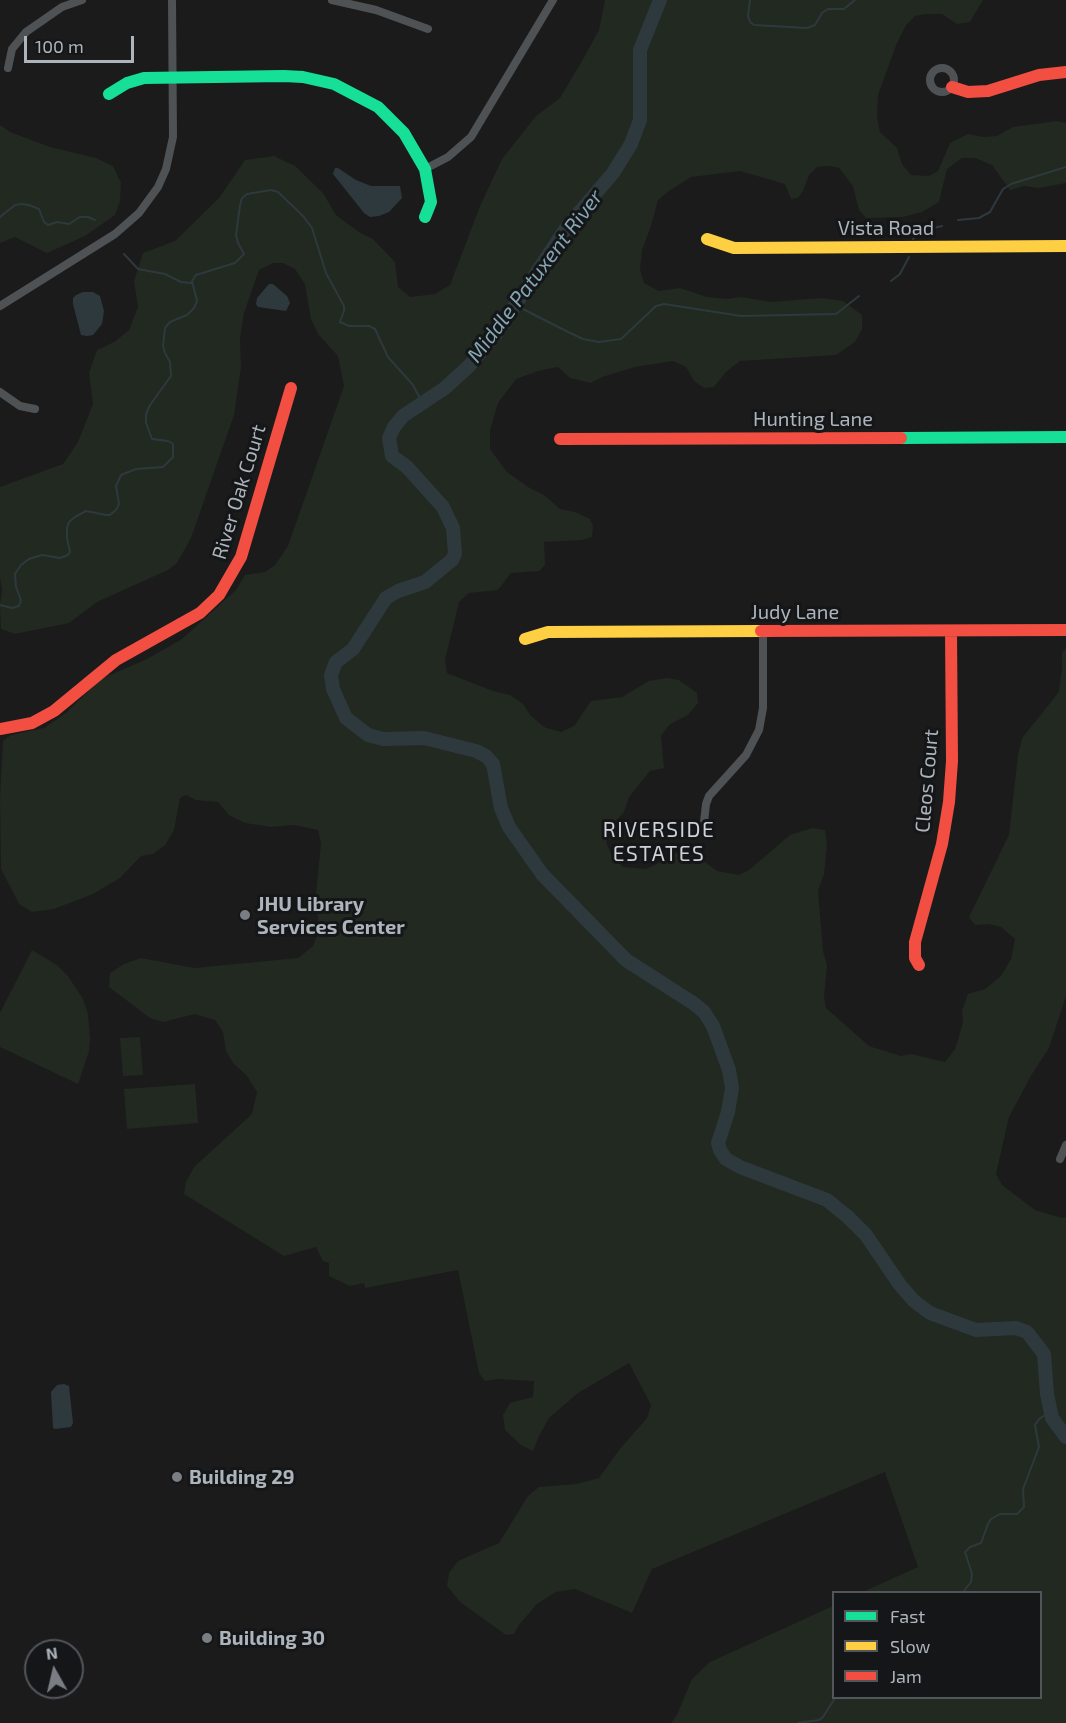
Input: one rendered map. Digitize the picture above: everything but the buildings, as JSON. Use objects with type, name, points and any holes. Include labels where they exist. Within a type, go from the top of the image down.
[{"type":"street","points":[[8,68],[12,49],[26,32],[49,15],[82,0]]},
{"type":"street","points":[[0,306],[115,234],[128,224],[149,201],[166,169],[171,151],[174,122],[172,0]]},
{"type":"street","points":[[332,0],[376,10],[428,28]]},
{"type":"street","points":[[424,169],[448,157],[471,137],[553,0]]},
{"type":"street","points":[[952,87],[968,92],[988,91],[1039,75],[1066,72]]},
{"type":"street","points":[[109,94],[127,83],[144,78],[303,76],[334,84],[364,98],[392,120],[408,139],[424,169],[431,193],[429,211],[425,217]]},
{"type":"street","name":"Vista Road","points":[[707,239],[734,248],[1066,246]]},
{"type":"street","name":"River Oak Court","points":[[0,729],[32,723],[54,711],[116,660],[192,618],[219,595],[241,557],[291,388]]},
{"type":"street","points":[[0,394],[20,406],[35,409]]},
{"type":"street","name":"Hunting Lane","points":[[560,439],[1066,437]]},
{"type":"street","name":"Judy Lane","points":[[525,639],[548,632],[1066,630]]},
{"type":"street","points":[[704,822],[705,804],[709,796],[746,755],[759,730],[763,708],[763,631]]},
{"type":"street","name":"Cleos Court","points":[[919,965],[915,958],[915,942],[940,849],[949,802],[952,761],[951,631]]},
{"type":"street","points":[[1060,1159],[1066,1145]]},
{"type":"shaded area","points":[[605,0],[983,0],[970,22],[957,24],[942,14],[926,14],[915,16],[906,25],[878,95],[877,117],[880,132],[897,148],[902,164],[911,175],[929,176],[938,171],[950,143],[968,134],[983,137],[997,136],[1013,127],[1057,121],[1066,123],[1066,183],[1039,188],[1024,186],[1010,190],[992,165],[975,158],[962,158],[947,169],[939,202],[922,212],[903,217],[866,218],[859,210],[853,186],[839,168],[829,166],[817,167],[809,175],[798,198],[791,199],[785,184],[740,171],[691,177],[658,200],[642,250],[640,270],[644,283],[659,291],[680,288],[707,297],[727,299],[741,297],[772,302],[821,298],[843,301],[862,315],[862,329],[855,342],[836,355],[740,361],[726,372],[714,387],[704,388],[694,381],[686,367],[673,361],[635,367],[602,377],[591,383],[570,378],[558,367],[516,379],[498,403],[490,430],[490,449],[507,472],[528,487],[544,495],[560,509],[575,512],[590,519],[593,526],[592,537],[582,540],[544,542],[545,565],[539,571],[511,573],[498,590],[469,593],[459,602],[445,660],[447,673],[493,691],[510,695],[523,704],[530,715],[544,727],[561,732],[574,726],[591,701],[622,697],[649,681],[667,678],[679,680],[697,693],[698,703],[688,715],[670,724],[661,736],[664,768],[650,771],[629,797],[624,812],[613,824],[606,842],[612,856],[623,867],[646,869],[659,863],[670,854],[685,852],[702,860],[717,871],[739,875],[749,870],[790,835],[812,828],[825,830],[827,845],[824,874],[818,891],[823,951],[827,965],[824,997],[826,1008],[869,1046],[901,1056],[911,1054],[945,1062],[955,1049],[963,1023],[962,1011],[968,994],[985,989],[1001,976],[1011,959],[1015,939],[1001,927],[989,924],[975,925],[969,917],[1009,835],[1022,738],[1059,692],[1062,653],[1066,648],[1066,996],[1049,1048],[1009,1117],[996,1174],[1002,1185],[1035,1210],[1062,1218],[1066,1217],[1066,1723],[671,1723],[677,1715],[692,1679],[710,1662],[832,1606],[832,1699],[1042,1699],[1042,1591],[865,1591],[918,1567],[885,1472],[652,1569],[632,1613],[575,1589],[556,1592],[537,1604],[514,1634],[506,1635],[460,1602],[447,1586],[449,1573],[458,1561],[499,1543],[528,1496],[539,1487],[577,1484],[599,1478],[619,1450],[647,1418],[651,1405],[629,1363],[578,1393],[549,1418],[533,1451],[521,1445],[505,1430],[503,1415],[510,1403],[533,1397],[534,1381],[497,1379],[485,1381],[479,1373],[458,1270],[365,1288],[364,1283],[350,1286],[329,1276],[329,1263],[323,1261],[316,1247],[284,1256],[184,1194],[186,1182],[194,1167],[252,1114],[257,1092],[226,1051],[223,1032],[215,1020],[195,1014],[163,1022],[150,1018],[109,987],[110,973],[124,964],[141,958],[194,968],[298,958],[313,946],[319,931],[316,893],[321,844],[318,830],[294,825],[271,827],[245,823],[229,815],[218,802],[196,800],[186,795],[180,798],[174,830],[165,845],[153,854],[141,856],[120,878],[93,894],[54,909],[32,912],[19,904],[1,869],[0,797],[3,741],[11,735],[44,728],[66,713],[101,679],[147,659],[182,639],[236,590],[245,575],[265,572],[275,565],[288,546],[344,386],[338,356],[318,334],[311,319],[305,284],[295,269],[283,263],[273,263],[259,270],[244,313],[240,338],[241,367],[234,415],[191,538],[177,563],[168,570],[97,602],[69,623],[15,634],[1,629],[0,487],[63,464],[78,442],[93,404],[89,373],[97,350],[114,342],[129,330],[138,307],[134,281],[143,253],[175,241],[219,198],[245,160],[274,156],[295,166],[323,193],[336,215],[373,239],[395,262],[398,287],[410,297],[435,294],[450,285],[480,206],[502,159],[536,116],[560,98],[599,30]]},
{"type":"shaded area","points":[[0,125],[10,132],[50,147],[96,158],[113,166],[121,183],[120,201],[115,215],[85,236],[47,253],[15,237],[0,243]]},
{"type":"shaded area","points":[[335,168],[371,186],[400,186],[402,198],[389,212],[370,217],[364,213],[333,174]]},
{"type":"shaded area","points":[[269,284],[273,284],[287,296],[290,303],[286,311],[258,307],[256,304],[257,298]]},
{"type":"shaded area","points":[[83,292],[93,292],[100,296],[104,311],[102,324],[93,335],[87,336],[81,335],[73,304],[73,298]]},
{"type":"shaded area","points":[[32,950],[57,965],[68,976],[83,999],[88,1014],[90,1039],[89,1051],[78,1084],[0,1047],[0,1013]]},
{"type":"shaded area","points":[[140,1037],[143,1075],[123,1076],[120,1038]]},
{"type":"shaded area","points":[[195,1084],[198,1123],[127,1129],[124,1089]]},
{"type":"shaded area","points":[[57,1385],[69,1386],[73,1423],[71,1427],[55,1429],[53,1428],[51,1392]]},
{"type":"waterway","name":"Middle Patuxent River","points":[[660,0],[640,50],[640,120],[631,144],[613,173],[566,228],[496,334],[469,366],[445,388],[403,416],[394,427],[389,438],[392,456],[407,467],[443,507],[453,528],[455,554],[452,560],[425,582],[398,591],[386,598],[353,649],[336,662],[331,675],[333,689],[346,718],[368,735],[383,739],[424,738],[476,751],[486,756],[493,764],[501,808],[509,827],[542,874],[626,960],[693,1003],[704,1012],[713,1026],[729,1070],[732,1088],[728,1112],[718,1143],[726,1159],[740,1167],[827,1200],[866,1235],[900,1285],[914,1301],[930,1313],[976,1330],[1016,1328],[1027,1332],[1044,1354],[1047,1394],[1052,1418],[1066,1437]]},
{"type":"waterway","points":[[750,0],[748,16],[754,25],[807,28],[815,25],[822,13],[828,9],[844,9],[855,0]]},
{"type":"waterway","points":[[958,220],[979,218],[990,212],[1003,189],[1011,184],[1066,167]]},
{"type":"waterway","points":[[0,605],[12,608],[19,606],[21,600],[16,587],[15,574],[29,559],[42,555],[60,558],[68,555],[70,552],[67,528],[69,522],[75,517],[86,511],[110,515],[116,510],[119,504],[116,486],[121,475],[136,469],[163,467],[173,457],[173,444],[152,439],[146,423],[146,414],[150,405],[171,376],[170,362],[163,346],[165,328],[170,322],[187,315],[194,308],[197,301],[192,281],[196,275],[235,263],[244,254],[236,235],[240,205],[242,198],[247,194],[271,190],[278,192],[303,216],[312,228],[326,273],[344,306],[340,322],[349,326],[369,326],[375,329],[388,357],[413,385],[422,402]]},
{"type":"waterway","points":[[0,217],[15,205],[21,204],[39,209],[44,222],[48,225],[57,222],[69,224],[80,217],[95,220]]},
{"type":"waterway","points":[[913,239],[920,231],[942,226]]},
{"type":"waterway","points":[[124,254],[138,269],[165,274],[181,282],[191,283]]},
{"type":"waterway","points":[[891,281],[900,274],[909,257]]},
{"type":"waterway","points":[[515,305],[583,339],[599,342],[621,339],[656,306],[664,304],[741,316],[836,314],[859,296]]},
{"type":"waterway","points":[[964,1591],[971,1582],[972,1574],[965,1552],[970,1547],[981,1543],[991,1519],[1000,1514],[1017,1514],[1024,1507],[1023,1489],[1039,1447],[1035,1425],[1039,1419],[1050,1412]]},
{"type":"waterway","points":[[798,1723],[819,1720],[834,1699]]},
{"type":"traffic: fast","points":[[109,94],[127,83],[144,78],[284,76],[303,77],[334,84],[378,107],[404,133],[425,169],[431,202],[425,217]]},
{"type":"traffic: fast","points":[[901,438],[1066,437]]},
{"type":"traffic: slow","points":[[707,239],[734,248],[1066,246]]},
{"type":"traffic: slow","points":[[525,639],[548,632],[761,631]]},
{"type":"traffic: jam","points":[[952,87],[968,92],[988,91],[1039,75],[1066,72]]},
{"type":"traffic: jam","points":[[0,729],[32,723],[54,711],[116,660],[200,613],[219,595],[241,557],[291,388]]},
{"type":"traffic: jam","points":[[560,439],[901,438]]},
{"type":"traffic: jam","points":[[761,631],[1066,630]]},
{"type":"traffic: jam","points":[[919,965],[915,958],[915,942],[942,844],[949,802],[952,761],[951,631]]},
{"type":"place","name":"JHU Library Services Center","points":[[245,915]]},
{"type":"place","name":"Building 29","points":[[177,1477]]},
{"type":"place","name":"Building 30","points":[[207,1638]]},
{"type":"district","name":"RIVERSIDE ESTATES","points":[[659,842]]}]
